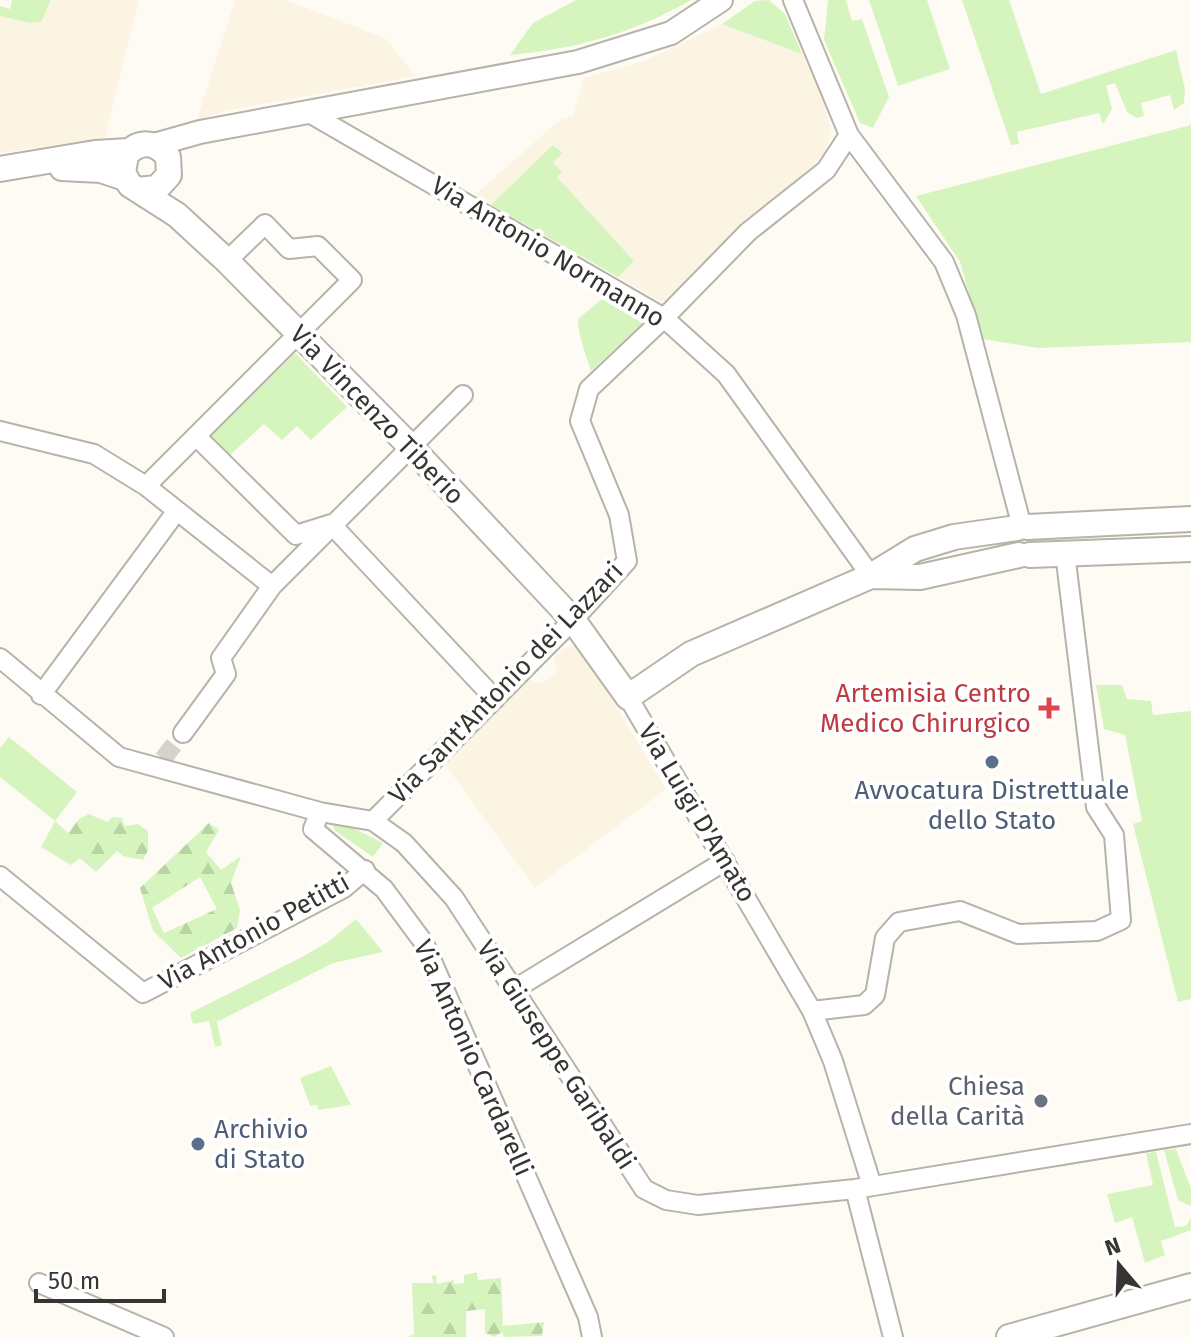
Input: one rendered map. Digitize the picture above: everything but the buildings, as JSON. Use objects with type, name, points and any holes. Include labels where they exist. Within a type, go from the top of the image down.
[{"type":"main road","points":[[169,171],[157,188],[132,184],[123,164],[129,151],[141,144],[154,145],[165,153],[169,171],[171,202],[177,215]]},
{"type":"main road","name":"Via Vincenzo Tiberio","points":[[0,169],[36,165],[69,156],[129,151]]},
{"type":"main road","name":"Via Vincenzo Tiberio","points":[[36,165],[101,170],[132,184],[177,215],[227,261],[409,445],[573,620]]},
{"type":"main road","points":[[628,697],[691,654],[871,576],[915,549],[954,537],[1022,527],[1191,519]]},
{"type":"main road","points":[[1022,527],[1035,532],[1038,542],[1024,555]]},
{"type":"main road","points":[[871,576],[920,577],[1024,555],[1191,549]]},
{"type":"main road","name":"Via Luigi D'Amato","points":[[573,620],[628,697]]},
{"type":"main road","points":[[1009,1337],[1191,1286]]},
{"type":"street","points":[[154,145],[185,135],[578,62],[671,33],[721,0]]},
{"type":"street","points":[[793,0],[849,135],[944,262],[966,315],[1022,527]]},
{"type":"street","name":"Via Antonio Normanno","points":[[311,114],[664,318],[726,374],[871,576]]},
{"type":"street","points":[[169,171],[215,131]]},
{"type":"street","name":"Via Sant'Antonio dei Lazzari","points":[[373,821],[573,620],[627,561],[619,515],[580,421],[589,389],[748,232],[826,170],[849,135]]},
{"type":"street","points":[[146,486],[352,280],[318,246],[289,249],[265,224],[227,261]]},
{"type":"street","points":[[183,733],[226,674],[221,658],[272,586],[409,445],[463,395]]},
{"type":"street","points":[[0,431],[94,454],[146,486],[272,586]]},
{"type":"street","points":[[197,437],[296,535],[331,524]]},
{"type":"street","points":[[41,695],[176,512]]},
{"type":"street","points":[[331,524],[495,699]]},
{"type":"street","points":[[812,1011],[864,1005],[875,995],[885,938],[899,922],[960,911],[1018,934],[1097,931],[1121,920],[1114,835],[1096,807],[1065,553]]},
{"type":"street","name":"Via Giuseppe Garibaldi","points":[[0,658],[119,757],[160,764],[320,812],[373,821],[404,843],[430,868],[454,898],[644,1189],[666,1200],[698,1205],[864,1188],[1191,1134]]},
{"type":"street","name":"Via Luigi D'Amato","points":[[628,697],[812,1011],[833,1061],[864,1188],[893,1337]]},
{"type":"street","name":"Via Antonio Cardarelli","points":[[320,812],[313,829],[334,850],[365,870],[413,925],[446,988],[588,1317],[592,1337]]},
{"type":"street","points":[[513,990],[725,861]]},
{"type":"street","name":"Via Antonio Petitti","points":[[0,876],[143,993],[344,888],[365,870]]},
{"type":"street","points":[[39,1283],[164,1337]]},
{"type":"shaded area","points":[[51,0],[139,0],[105,138],[0,153],[0,16],[29,23],[41,22]]},
{"type":"shaded area","points":[[235,0],[285,0],[385,38],[416,76],[224,111],[197,120]]},
{"type":"shaded area","points":[[722,24],[802,54],[822,95],[831,133],[823,156],[666,301],[660,301],[475,195],[561,119],[573,116],[584,78],[644,61]]},
{"type":"shaded area","points":[[573,646],[584,654],[666,789],[535,888],[444,763],[528,680],[540,684],[557,671],[554,658],[564,648]]},
{"type":"green space","points":[[12,0],[51,0],[41,22],[29,23],[0,16],[0,6],[10,9]]},
{"type":"green space","points":[[576,0],[691,0],[648,22],[604,38],[558,49],[510,55],[533,23]]},
{"type":"green space","points":[[769,0],[785,14],[802,54],[722,24],[755,1]]},
{"type":"green space","points":[[828,0],[846,0],[852,21],[862,19],[889,97],[873,128],[860,123],[824,40]]},
{"type":"green space","points":[[869,0],[927,0],[950,69],[898,86]]},
{"type":"green space","points":[[962,0],[1009,0],[1041,94],[1176,50],[1185,89],[1184,103],[1174,110],[1170,95],[1141,103],[1144,116],[1137,118],[1127,112],[1115,83],[1106,86],[1112,109],[1103,124],[1099,113],[1017,132],[1019,144],[1011,145]]},
{"type":"green space","points":[[1191,125],[1191,342],[1038,348],[982,339],[960,262],[916,196]]},
{"type":"green space","points":[[553,145],[563,153],[553,162],[562,172],[557,177],[634,261],[618,277],[491,205]]},
{"type":"green space","points":[[602,299],[644,322],[591,371],[578,319]]},
{"type":"green space","points":[[295,353],[347,407],[311,440],[297,426],[282,440],[264,424],[230,455],[210,436]]},
{"type":"green space","points":[[1096,685],[1122,685],[1127,699],[1151,701],[1153,715],[1191,711],[1191,999],[1178,1002],[1133,824],[1142,821],[1125,735],[1104,729]]},
{"type":"green space","points":[[9,737],[77,792],[55,821],[0,777],[0,748]]},
{"type":"green space","points":[[89,814],[107,822],[113,817],[122,818],[125,826],[138,824],[148,831],[148,850],[143,860],[123,856],[117,851],[96,872],[61,842],[79,819]]},
{"type":"green space","points":[[55,821],[68,833],[61,842],[80,858],[71,865],[41,847]]},
{"type":"green space","points":[[341,822],[383,843],[373,857],[334,830],[333,824]]},
{"type":"green space","points":[[209,823],[219,830],[206,852],[221,870],[241,856],[231,883],[240,910],[237,928],[181,958],[153,931],[140,888]],"holes":[[[200,877],[217,909],[164,933],[152,908]]]},
{"type":"green space","points":[[356,919],[383,952],[333,963],[217,1022],[222,1045],[215,1047],[209,1021],[193,1024],[190,1013],[302,957],[328,942]]},
{"type":"green space","points":[[331,1066],[351,1105],[318,1110],[317,1105],[310,1106],[300,1078]]},
{"type":"green space","points":[[1176,1149],[1191,1189],[1191,1206],[1178,1200],[1164,1150]]},
{"type":"green space","points":[[1156,1152],[1175,1227],[1186,1226],[1191,1218],[1191,1230],[1161,1241],[1165,1255],[1145,1263],[1132,1217],[1115,1223],[1107,1194],[1153,1185],[1146,1153]]},
{"type":"green space","points":[[477,1273],[478,1280],[501,1278],[503,1326],[544,1322],[542,1336],[503,1337],[503,1332],[494,1337],[485,1333],[485,1309],[466,1311],[466,1337],[408,1337],[414,1334],[412,1283],[433,1283],[432,1276],[436,1275],[437,1284],[454,1280],[454,1284],[464,1283],[464,1275]]},
{"type":"tunnel","points":[[163,759],[183,733]]},
{"type":"place","name":"Artemisia Centro Medico Chirurgico","points":[[1049,708]]},
{"type":"place","name":"Avvocatura Distrettuale dello Stato","points":[[992,762]]},
{"type":"place","name":"Chiesa della Carità","points":[[1041,1101]]},
{"type":"place","name":"Archivio di Stato","points":[[198,1144]]}]
